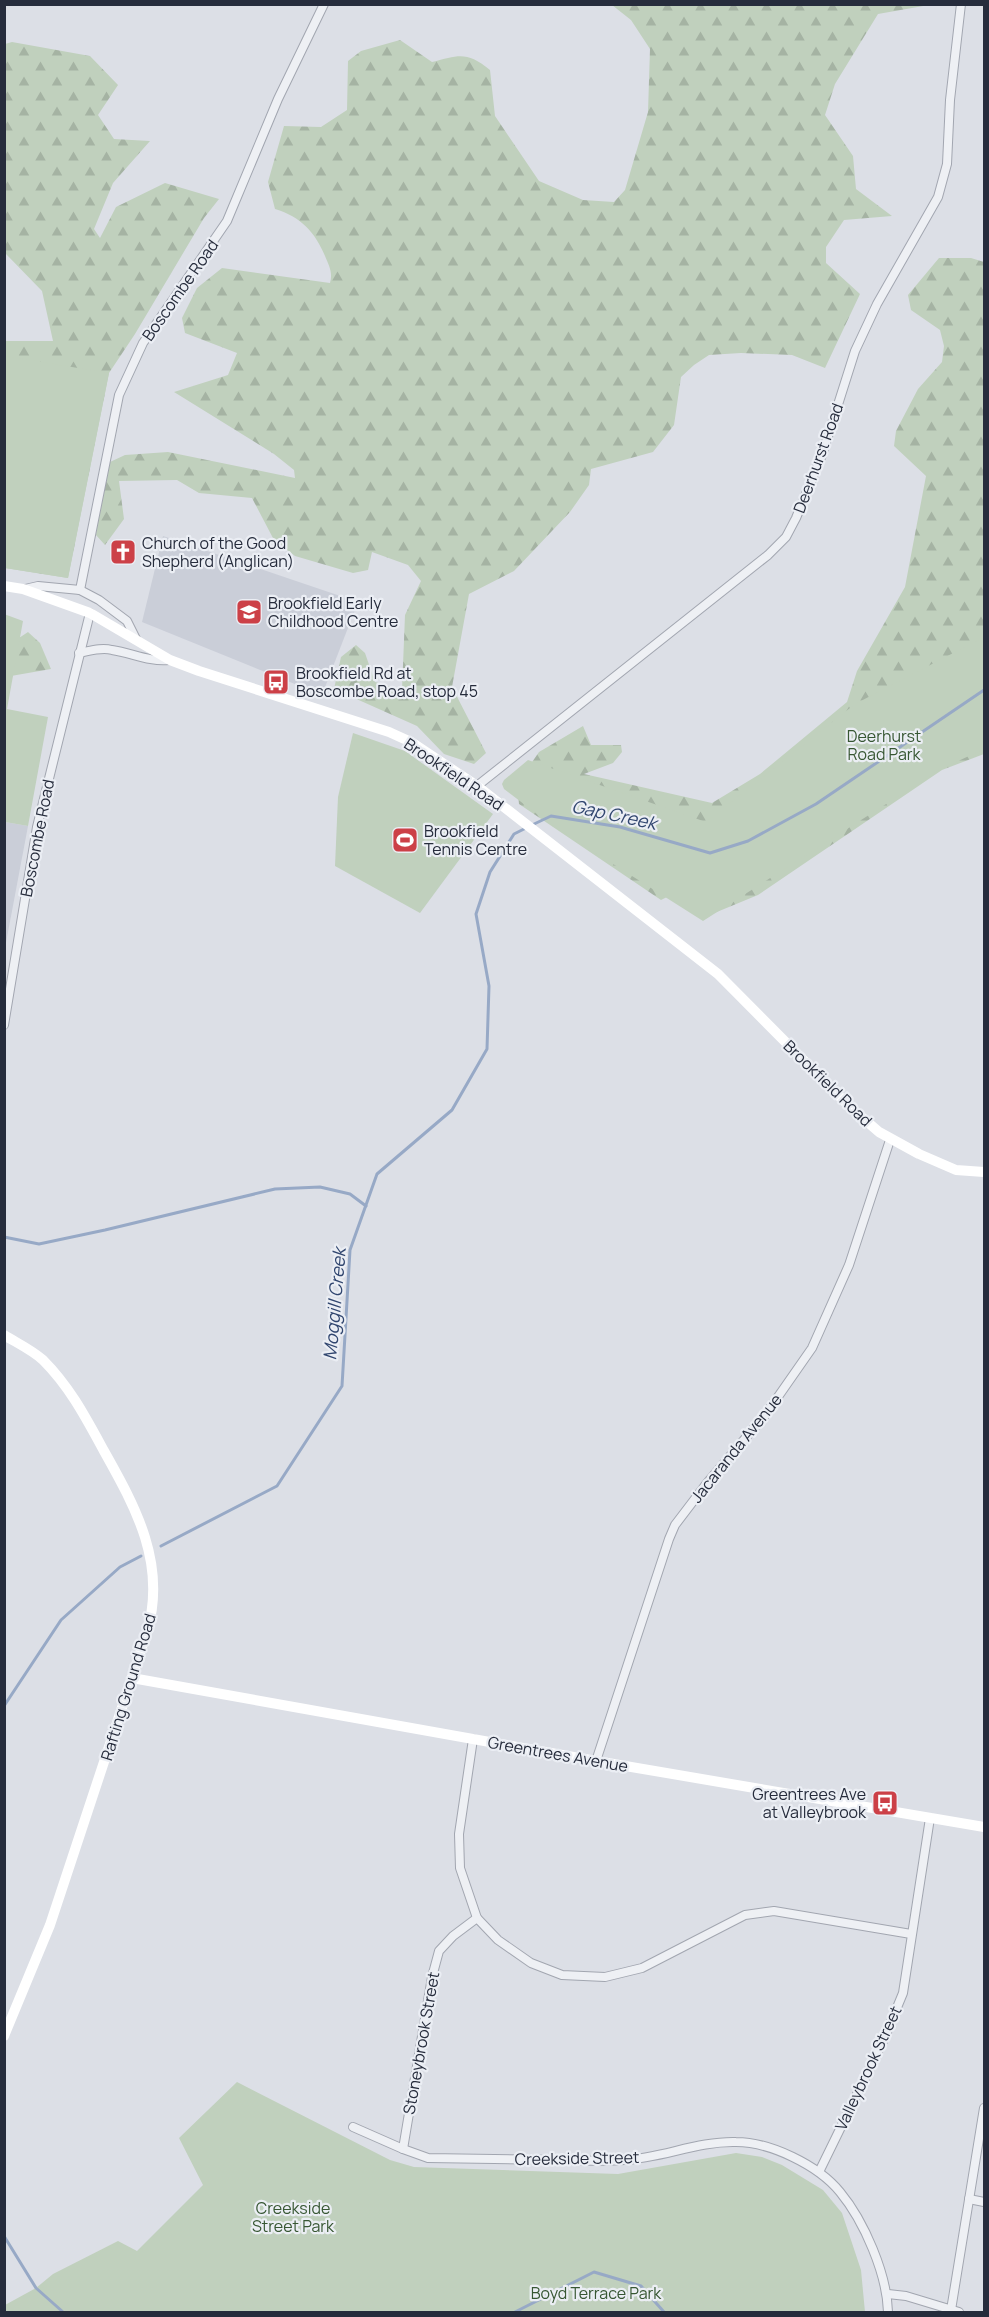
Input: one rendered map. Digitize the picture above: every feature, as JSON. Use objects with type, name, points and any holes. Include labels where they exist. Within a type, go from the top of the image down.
[{"type":"main road","name":"Brookfield Road","points":[[4,586],[24,590],[90,613],[170,660],[389,732],[411,742],[477,786],[718,974],[849,1106],[890,1140],[956,1170],[984,1172]]},
{"type":"main road","name":"Rafting Ground Road","points":[[4,1335],[40,1358],[61,1380],[79,1405],[127,1492],[142,1526],[150,1554],[153,1583],[150,1622],[132,1678],[54,1914],[4,2036]]},
{"type":"main road","name":"Greentrees Avenue","points":[[132,1678],[596,1761],[984,1827]]},
{"type":"street","name":"Boscombe Road","points":[[80,590],[119,395],[143,343],[227,221],[278,99],[324,4]]},
{"type":"street","name":"Deerhurst Road","points":[[477,786],[768,555],[786,537],[796,519],[822,455],[855,351],[877,304],[938,197],[946,164],[950,100],[961,4]]},
{"type":"street","points":[[24,590],[38,586],[80,590],[99,600],[127,621],[137,642]]},
{"type":"street","name":"Boscombe Road","points":[[4,1024],[37,826],[90,613]]},
{"type":"street","points":[[79,653],[111,649],[157,661],[170,660]]},
{"type":"street","name":"Jacaranda Avenue","points":[[596,1761],[675,1525],[707,1483],[766,1414],[812,1348],[849,1265],[890,1140]]},
{"type":"street","points":[[473,1739],[459,1834],[460,1868],[477,1918],[498,1940],[531,1963],[562,1975],[605,1977],[642,1968],[745,1915],[774,1911],[911,1934]]},
{"type":"street","name":"Valleybrook Street","points":[[819,2172],[884,2039],[903,1993],[930,1818]]},
{"type":"street","name":"Stoneybrook Street","points":[[403,2150],[432,1977],[439,1952],[453,1936],[477,1918]]},
{"type":"street","points":[[888,2294],[906,2296],[955,2311],[969,2199],[984,2108]]},
{"type":"street","name":"Creekside Street","points":[[353,2127],[403,2150],[428,2158],[625,2160],[711,2144],[752,2142],[770,2147],[819,2172],[840,2191],[855,2214],[872,2248],[888,2294],[888,2313]]},
{"type":"street","points":[[969,2199],[984,2202]]},
{"type":"shaded area","name":"Brookfield Early Childhood Centre","points":[[163,536],[358,602],[322,695],[142,622]]},
{"type":"shaded area","points":[[5,822],[28,826],[5,948]]},
{"type":"green space","points":[[612,5],[929,5],[878,14],[835,84],[825,115],[853,156],[856,189],[892,216],[844,220],[826,247],[826,263],[860,294],[825,368],[792,355],[741,353],[709,355],[681,377],[674,425],[653,452],[591,469],[589,485],[570,512],[514,571],[469,594],[452,687],[486,753],[474,764],[444,754],[417,726],[334,689],[341,657],[356,645],[365,653],[375,682],[402,690],[405,615],[421,581],[408,565],[372,552],[368,570],[353,573],[295,556],[274,540],[252,498],[199,493],[177,480],[119,481],[124,519],[105,545],[96,535],[101,476],[110,462],[125,455],[168,452],[295,478],[294,470],[274,454],[174,392],[228,375],[237,353],[185,333],[182,318],[197,288],[222,268],[330,283],[330,269],[317,240],[300,221],[275,209],[268,182],[284,126],[321,127],[347,110],[348,61],[361,51],[400,40],[432,62],[462,56],[482,64],[490,70],[495,116],[539,181],[583,200],[614,202],[625,190],[648,112],[650,49],[631,20]]},
{"type":"green space","points":[[12,42],[90,56],[118,85],[98,115],[114,139],[150,141],[113,183],[94,229],[100,238],[116,207],[165,183],[219,199],[204,218],[109,373],[68,578],[5,568],[5,341],[53,341],[42,291],[5,255],[5,44]]},
{"type":"green space","points":[[939,258],[971,258],[984,262],[984,754],[942,770],[758,895],[712,914],[727,867],[661,900],[519,804],[517,784],[539,752],[583,726],[591,745],[621,745],[622,752],[613,763],[584,774],[712,803],[760,774],[847,702],[857,671],[905,587],[926,476],[894,446],[896,431],[918,389],[942,362],[944,346],[940,330],[911,310],[908,295]]},
{"type":"green space","points":[[4,356],[109,373],[68,578],[5,568]]},
{"type":"green space","points":[[4,614],[23,621],[7,709],[48,717],[28,826],[5,822]]},
{"type":"green space","points":[[28,632],[40,643],[51,669],[11,676],[16,640]]},
{"type":"green space","name":"Deerhurst Road Park","points":[[984,637],[984,749],[941,769],[703,921],[550,824],[504,789],[502,784],[528,760],[706,822],[855,704]]},
{"type":"green space","name":"Brookfield Tennis Centre","points":[[353,733],[405,751],[493,814],[420,913],[335,866],[338,797]]},
{"type":"green space","name":"Creekside Street Park","points":[[237,2082],[390,2160],[414,2167],[618,2174],[736,2153],[762,2157],[782,2165],[823,2190],[842,2213],[861,2270],[865,2312],[6,2312],[5,2305],[36,2288],[53,2274],[118,2241],[137,2251],[203,2185],[179,2138]]},
{"type":"waterway","name":"Gap Creek","points":[[532,825],[551,816],[620,827],[710,853],[748,841],[816,804],[984,690]]},
{"type":"waterway","name":"Gap Creek","points":[[161,1546],[277,1486],[342,1386],[350,1250],[377,1174],[452,1110],[487,1049],[489,986],[476,914],[490,872],[514,834],[526,828]]},
{"type":"waterway","name":"Moggill Creek","points":[[4,1237],[39,1244],[275,1189],[320,1187],[350,1194],[366,1206]]},
{"type":"waterway","name":"Moggill Creek","points":[[4,1706],[61,1620],[120,1567],[141,1556]]},
{"type":"waterway","name":"Moggill Creek","points":[[4,2236],[36,2288],[63,2312]]},
{"type":"waterway","name":"Moggill Creek","points":[[515,2312],[594,2272],[641,2286],[664,2312]]},
{"type":"place","name":"Church of the Good Shepherd (Anglican)","points":[[123,552]]},
{"type":"place","name":"Brookfield Early Childhood Centre","points":[[249,612]]},
{"type":"place","name":"Brookfield Rd at Boscombe Road, stop 45","points":[[276,682]]},
{"type":"place","name":"Brookfield Tennis Centre","points":[[405,840]]},
{"type":"place","name":"Greentrees Ave at Valleybrook","points":[[885,1803]]},
{"type":"park label","name":"Boyd Terrace Park","points":[[596,2293]]}]
